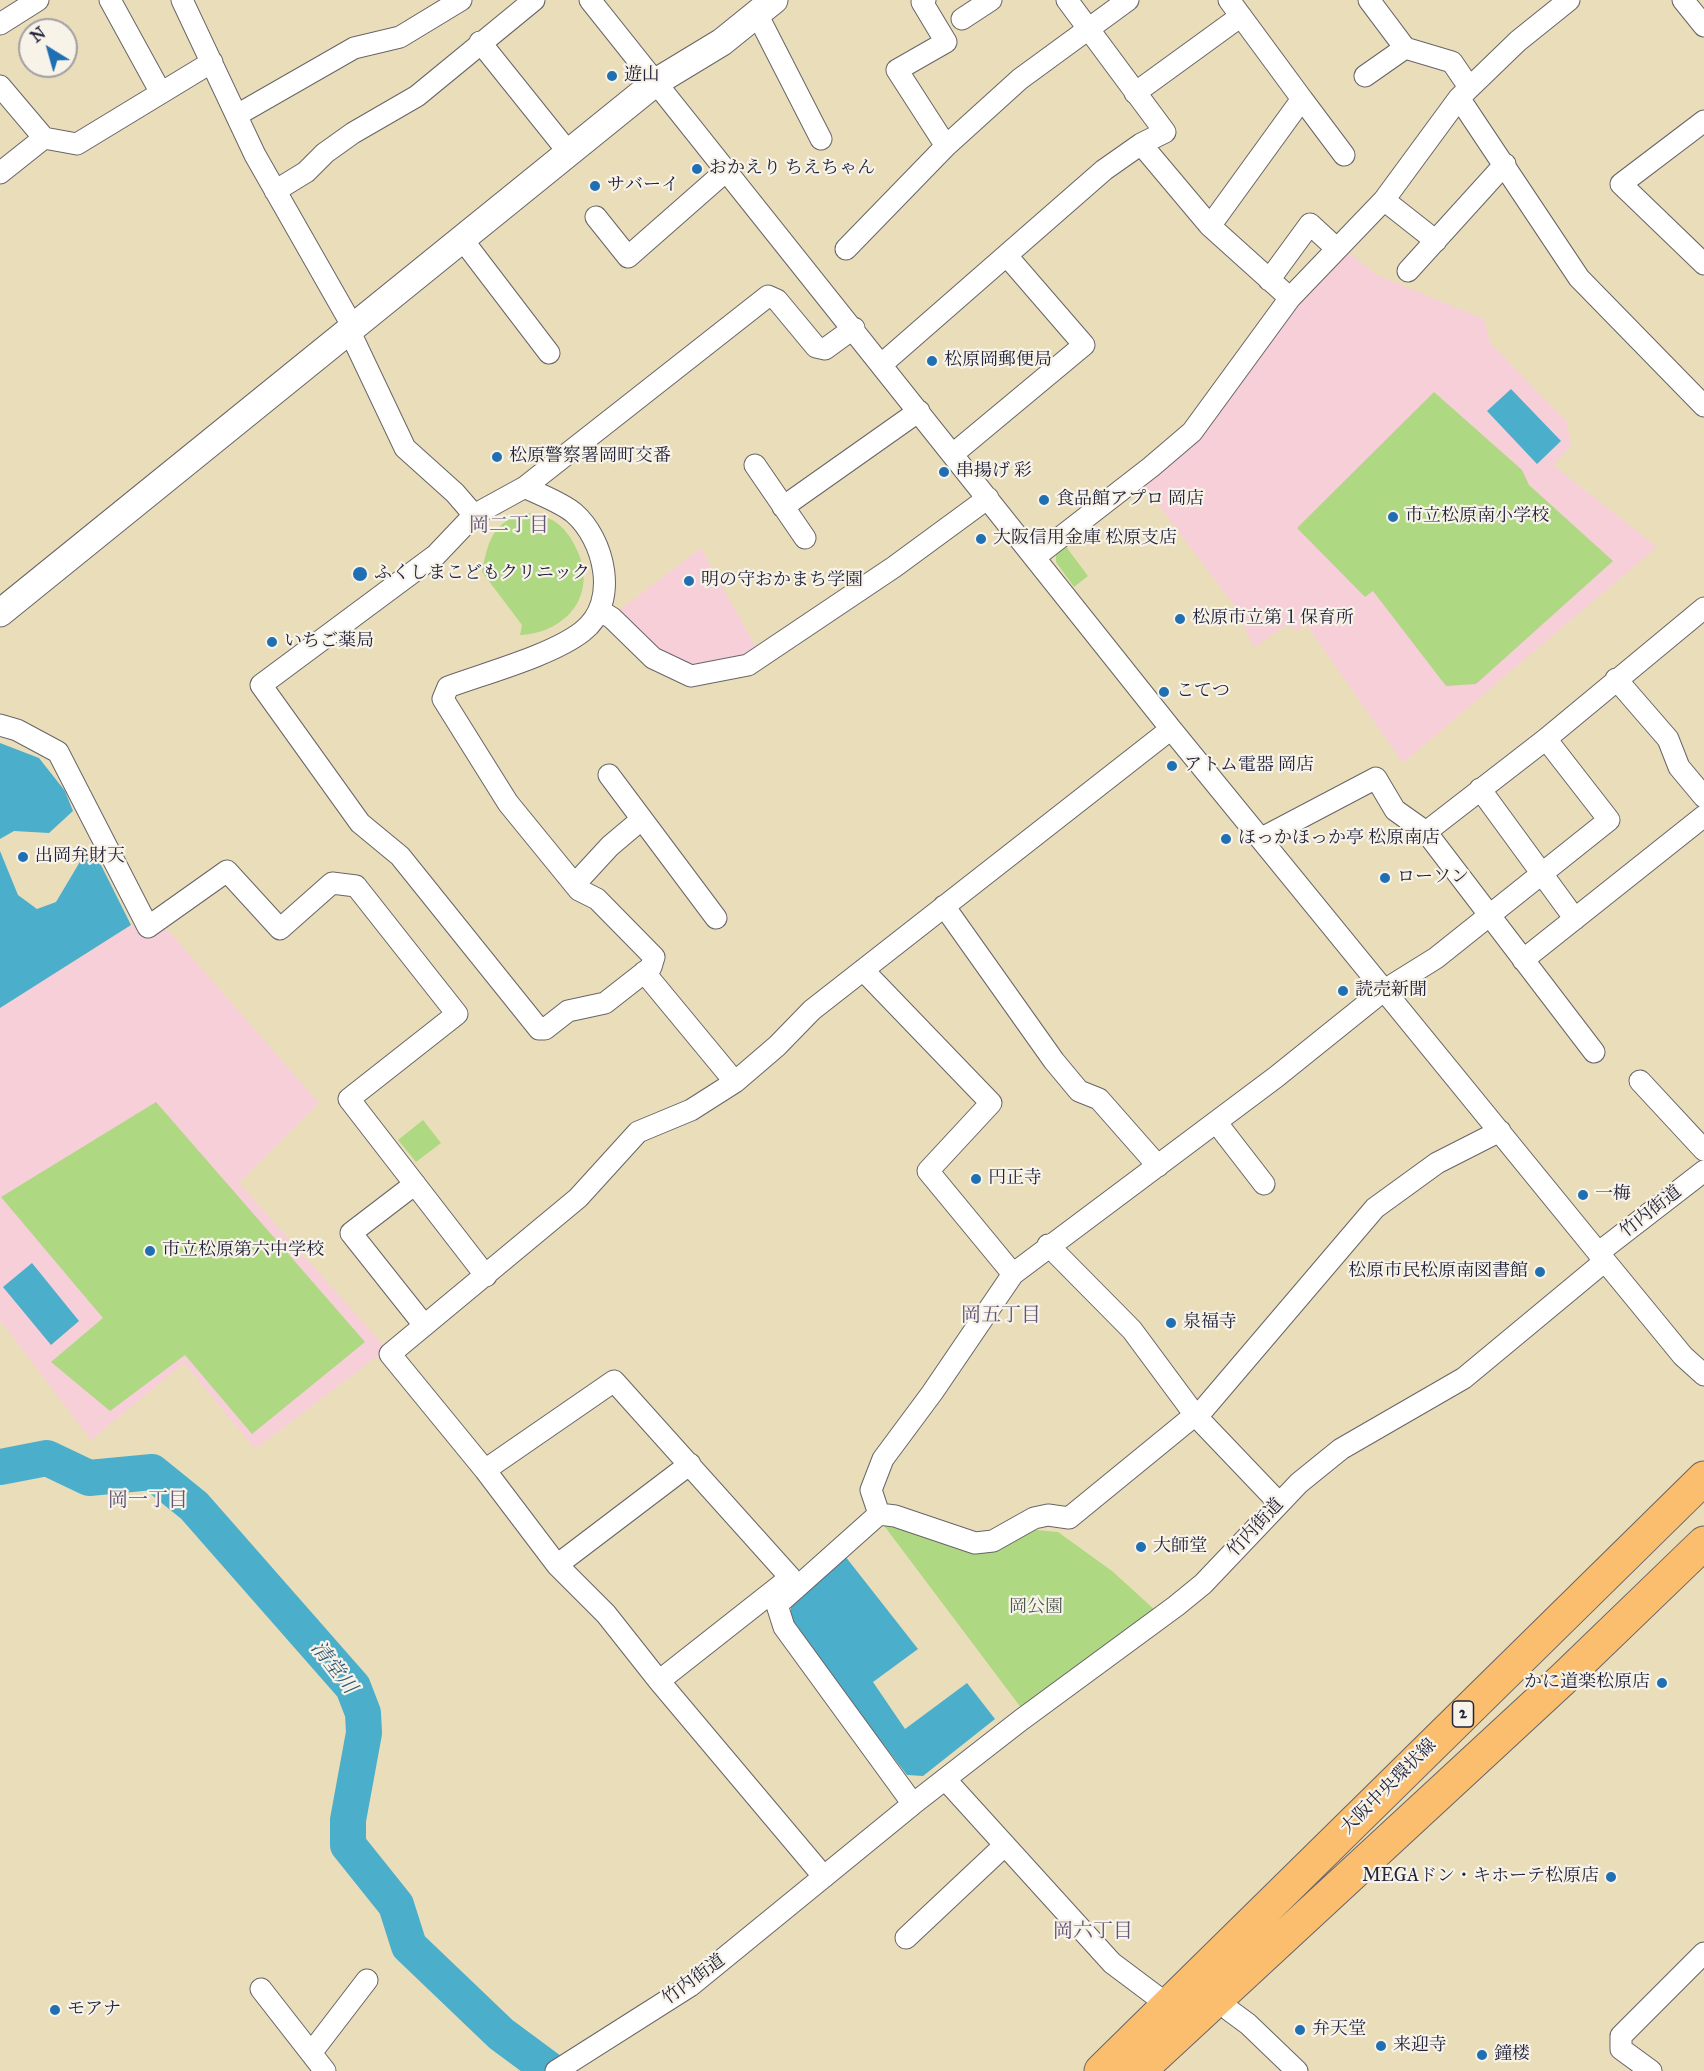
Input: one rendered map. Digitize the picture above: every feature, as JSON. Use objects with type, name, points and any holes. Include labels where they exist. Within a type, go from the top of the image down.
[{"type":"main road","name":"大阪中央環状線","points":[[1101,2071],[1704,1478]]},
{"type":"main road","name":"大阪中央環状線","points":[[1139,2071],[1563,1679],[1704,1543]]},
{"type":"main road","points":[[1165,2071],[1229,2010],[1336,1888]]},
{"type":"main road","points":[[1077,2071],[1172,1980],[1223,1950]]},
{"type":"street","points":[[0,24],[38,0]]},
{"type":"street","points":[[110,0],[161,93]]},
{"type":"street","points":[[182,0],[275,191],[351,328],[405,448],[455,493],[474,515]]},
{"type":"street","points":[[237,115],[354,48],[400,37],[461,0]]},
{"type":"street","points":[[275,191],[306,172],[325,153],[353,133],[417,96],[534,0]]},
{"type":"street","points":[[591,0],[1171,729],[1262,838],[1383,991],[1683,1356],[1704,1375]]},
{"type":"street","points":[[925,0],[921,2],[946,42],[897,70],[946,146]]},
{"type":"street","points":[[962,19],[991,0]]},
{"type":"street","points":[[882,364],[1104,170],[1141,144],[1165,132],[1067,0]]},
{"type":"street","points":[[846,249],[946,146],[1020,79],[1128,0]]},
{"type":"street","points":[[1370,0],[1405,48],[1452,62],[1464,93],[1505,164],[1579,278],[1704,406]]},
{"type":"street","points":[[1035,557],[1151,467],[1192,432],[1290,298],[1384,200],[1464,93],[1518,41],[1569,0]]},
{"type":"street","points":[[1683,0],[1704,26]]},
{"type":"street","points":[[0,612],[656,82],[682,69],[766,8],[821,139]]},
{"type":"street","points":[[1135,93],[1235,8],[1344,155]]},
{"type":"street","points":[[480,42],[569,153]]},
{"type":"street","points":[[1365,76],[1405,48]]},
{"type":"street","points":[[0,86],[44,138],[77,144],[212,62]]},
{"type":"street","points":[[1210,226],[1302,99]]},
{"type":"street","points":[[1703,124],[1621,184],[1704,264]]},
{"type":"street","points":[[0,173],[44,138]]},
{"type":"street","points":[[1141,144],[1210,226],[1290,298]]},
{"type":"street","points":[[1408,272],[1505,164]]},
{"type":"street","points":[[596,217],[628,257],[727,170]]},
{"type":"street","points":[[1384,200],[1436,241]]},
{"type":"street","points":[[1269,280],[1310,224],[1336,248]]},
{"type":"street","points":[[462,239],[549,353]]},
{"type":"street","points":[[953,453],[1084,345],[1007,256]]},
{"type":"street","points":[[525,487],[573,512],[598,544],[606,575],[599,610],[584,630],[548,649],[448,687],[443,699],[508,803],[574,885],[597,899],[654,957],[651,967],[605,1003],[568,1011],[545,1029],[539,1029],[400,856],[360,823],[261,685],[436,555],[474,515],[525,487],[768,297],[777,300],[816,347],[825,349],[854,328]]},
{"type":"street","points":[[783,507],[919,411]]},
{"type":"street","points":[[755,465],[805,538]]},
{"type":"street","points":[[599,610],[612,618],[653,658],[691,676],[748,665],[894,567],[988,498]]},
{"type":"street","points":[[1426,832],[1546,739],[1704,608]]},
{"type":"street","points":[[1616,679],[1668,739],[1679,767],[1704,797]]},
{"type":"street","points":[[0,725],[17,730],[58,752],[148,927],[227,871],[280,929],[332,882],[356,886],[457,1014],[350,1099],[486,1276]]},
{"type":"street","points":[[824,1877],[659,1681],[606,1614],[557,1565],[485,1470],[390,1354],[578,1198],[638,1132],[691,1110],[735,1082],[777,1046],[812,1010],[1171,729]]},
{"type":"street","points":[[879,1514],[871,1490],[883,1459],[932,1393],[1012,1274],[1216,1122],[1383,991],[1436,957],[1610,820],[1546,739]]},
{"type":"street","points":[[609,775],[716,918]]},
{"type":"street","points":[[1262,838],[1376,778],[1395,810],[1426,832],[1594,1053]]},
{"type":"street","points":[[1480,789],[1575,919]]},
{"type":"street","points":[[1523,960],[1704,816]]},
{"type":"street","points":[[574,885],[610,846],[642,819]]},
{"type":"street","points":[[944,906],[1054,1061],[1079,1091],[1099,1099],[1158,1166]]},
{"type":"street","points":[[863,970],[991,1103],[928,1171],[1012,1274]]},
{"type":"street","points":[[644,972],[735,1082]]},
{"type":"street","points":[[1640,1081],[1704,1150]]},
{"type":"street","points":[[1216,1122],[1264,1184]]},
{"type":"street","points":[[913,1804],[784,1627],[777,1605],[879,1514],[895,1516],[975,1543],[993,1541],[1034,1518],[1048,1515],[1069,1518],[1196,1416],[1376,1208],[1437,1163],[1500,1131]]},
{"type":"street","name":"竹内街道","points":[[557,2070],[690,1986],[913,1804],[1176,1606],[1226,1560],[1279,1503],[1341,1449],[1464,1378],[1704,1171]]},
{"type":"street","points":[[415,1184],[351,1233],[424,1325]]},
{"type":"street","points":[[1048,1245],[1132,1330],[1196,1416],[1279,1503]]},
{"type":"street","points":[[485,1470],[614,1381],[790,1577]]},
{"type":"street","points":[[557,1565],[690,1464]]},
{"type":"street","points":[[659,1681],[813,1559],[837,1550]]},
{"type":"street","points":[[945,1779],[1112,1963],[1156,1996]]},
{"type":"street","points":[[906,1938],[1005,1845]]},
{"type":"street","points":[[1651,2071],[1621,2049],[1621,2036],[1704,1953]]},
{"type":"street","points":[[311,2053],[367,1980]]},
{"type":"street","points":[[261,1989],[325,2071]]},
{"type":"street","points":[[1229,2010],[1248,2024],[1297,2071]]},
{"type":"shaded area","name":"市立松原南小学校","points":[[1347,251],[1377,275],[1484,319],[1490,343],[1567,422],[1571,446],[1553,465],[1657,547],[1403,763],[1306,624],[1297,631],[1286,625],[1254,648],[1234,605],[1145,487],[1232,396],[1297,307]]},
{"type":"shaded area","name":"明の守おかまち学園","points":[[701,548],[758,651],[745,659],[684,668],[650,651],[614,614]]},
{"type":"shaded area","name":"市立松原第六中学校","points":[[131,925],[168,930],[319,1103],[239,1183],[387,1349],[255,1449],[184,1363],[91,1440],[0,1320],[0,1008]]},
{"type":"green space","points":[[1434,392],[1522,470],[1529,485],[1613,561],[1476,684],[1446,686],[1373,591],[1365,597],[1297,528]]},
{"type":"green space","points":[[532,513],[549,518],[568,534],[583,566],[584,582],[581,596],[564,619],[537,633],[520,635],[522,625],[482,572],[487,549],[495,532],[509,519]]},
{"type":"green space","points":[[1064,544],[1088,576],[1074,587],[1056,562],[1056,550]]},
{"type":"green space","points":[[156,1102],[365,1342],[252,1434],[185,1355],[110,1411],[51,1362],[103,1318],[1,1197]]},
{"type":"green space","points":[[423,1120],[441,1143],[416,1162],[398,1140]]},
{"type":"green space","name":"岡公園","points":[[882,1523],[945,1542],[1026,1529],[1058,1532],[1112,1571],[1155,1610],[1022,1709]]},
{"type":"water","points":[[1511,389],[1561,441],[1537,464],[1487,411]]},
{"type":"water","points":[[0,743],[39,758],[65,791],[73,811],[49,833],[14,831],[0,839]]},
{"type":"water","points":[[0,851],[18,895],[37,909],[56,902],[81,860],[98,859],[131,925],[0,1008]]},
{"type":"water","points":[[32,1263],[79,1321],[51,1345],[3,1287]]},
{"type":"water","points":[[845,1556],[918,1649],[873,1682],[905,1729],[967,1683],[995,1719],[923,1776],[907,1775],[791,1625],[791,1607]]},
{"type":"waterway","name":"清堂川","points":[[0,1467],[47,1458],[89,1478],[152,1472],[194,1506],[353,1687],[363,1713],[364,1733],[348,1820],[348,1845],[396,1905],[409,1946],[501,2034],[551,2071]]},
{"type":"place","name":"遊山","points":[[612,76]]},
{"type":"place","name":"おかえり ちえちゃん","points":[[697,169]]},
{"type":"place","name":"サバーイ","points":[[595,186]]},
{"type":"place","name":"松原岡郵便局","points":[[932,361]]},
{"type":"place","name":"松原警察署岡町交番","points":[[497,457]]},
{"type":"place","name":"串揚げ 彩","points":[[944,472]]},
{"type":"place","name":"食品館アプロ 岡店","points":[[1044,500]]},
{"type":"place","name":"市立松原南小学校","points":[[1393,517]]},
{"type":"place","name":"大阪信用金庫 松原支店","points":[[981,539]]},
{"type":"place","name":"ふくしまこどもクリニック","points":[[360,574]]},
{"type":"place","name":"明の守おかまち学園","points":[[689,581]]},
{"type":"place","name":"松原市立第１保育所","points":[[1180,619]]},
{"type":"place","name":"いちご薬局","points":[[272,642]]},
{"type":"place","name":"こてつ","points":[[1164,692]]},
{"type":"place","name":"アトム電器 岡店","points":[[1172,766]]},
{"type":"place","name":"ほっかほっか亭 松原南店","points":[[1226,839]]},
{"type":"place","name":"出岡弁財天","points":[[23,857]]},
{"type":"place","name":"ローソン","points":[[1385,878]]},
{"type":"place","name":"読売新聞","points":[[1343,991]]},
{"type":"place","name":"円正寺","points":[[976,1179]]},
{"type":"place","name":"一梅","points":[[1583,1195]]},
{"type":"place","name":"市立松原第六中学校","points":[[150,1251]]},
{"type":"place","name":"松原市民松原南図書館","points":[[1540,1272]]},
{"type":"place","name":"泉福寺","points":[[1171,1323]]},
{"type":"place","name":"大師堂","points":[[1141,1547]]},
{"type":"place","name":"かに道楽松原店","points":[[1662,1683]]},
{"type":"place","name":"MEGAドン・キホーテ松原店","points":[[1611,1877]]},
{"type":"place","name":"モアナ","points":[[55,2010]]},
{"type":"place","name":"弁天堂","points":[[1300,2030]]},
{"type":"place","name":"来迎寺","points":[[1381,2046]]},
{"type":"place","name":"鐘楼","points":[[1482,2055]]},
{"type":"district","name":"岡二丁目","points":[[509,526]]},
{"type":"district","name":"岡五丁目","points":[[1001,1316]]},
{"type":"district","name":"岡一丁目","points":[[148,1501]]},
{"type":"district","name":"岡六丁目","points":[[1093,1932]]}]
